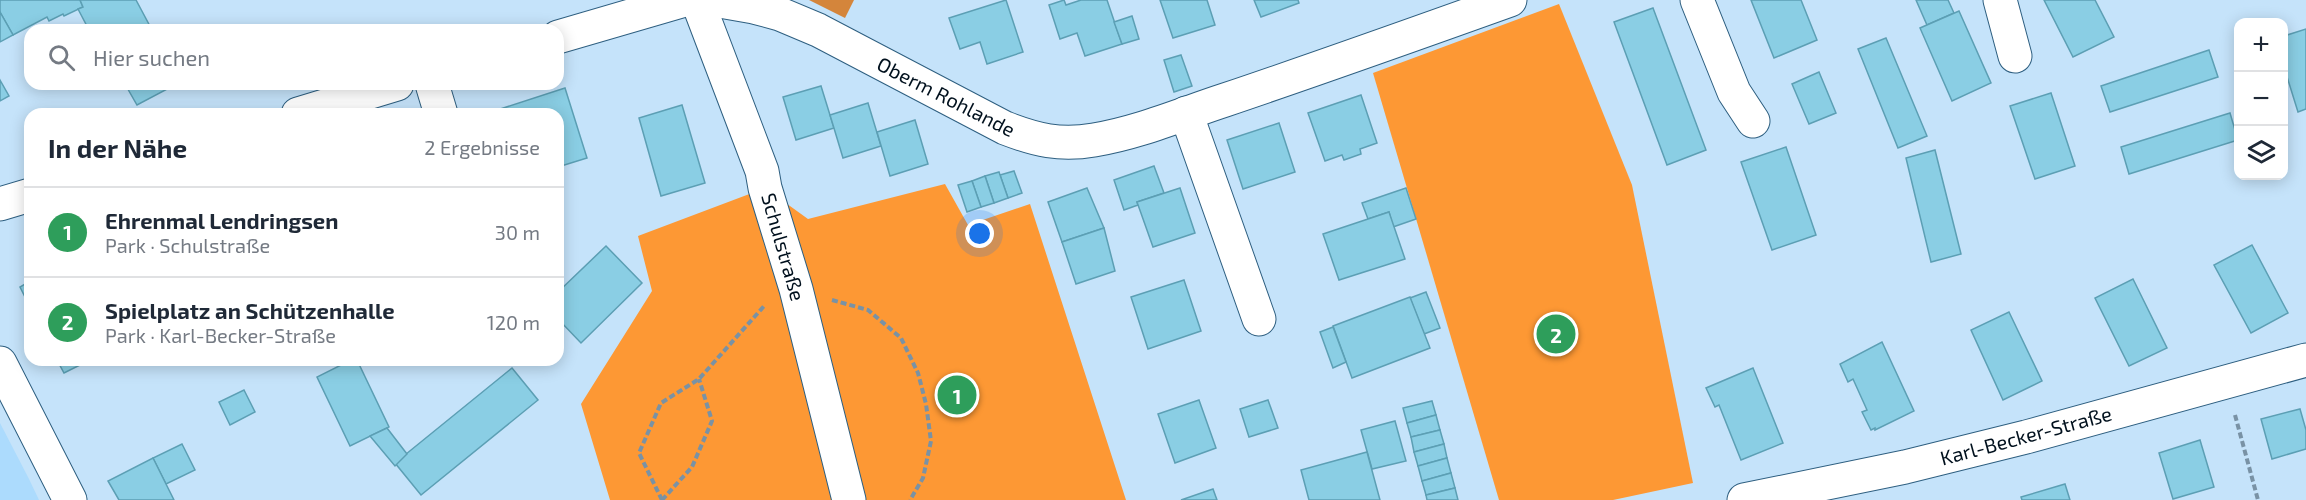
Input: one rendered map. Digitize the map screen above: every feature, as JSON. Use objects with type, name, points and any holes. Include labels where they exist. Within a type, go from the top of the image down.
[{"type":"street","points":[[564,35],[685,0]]},
{"type":"street","name":"Schulstraße","points":[[697,0],[762,171],[849,500]]},
{"type":"street","name":"Oberm Rohlande","points":[[714,0],[780,14],[808,26],[1005,128],[1035,140],[1065,142],[1094,140],[1132,131],[1510,0]]},
{"type":"street","points":[[1697,0],[1734,92],[1753,121]]},
{"type":"street","points":[[2000,0],[2015,56]]},
{"type":"street","points":[[318,108],[377,90]]},
{"type":"street","points":[[434,90],[439,108]]},
{"type":"street","points":[[1186,113],[1259,319]]},
{"type":"street","points":[[0,204],[24,197]]},
{"type":"street","name":"Karl-Becker-Straße","points":[[1744,500],[1905,467],[2026,437],[2306,360]]},
{"type":"street","points":[[2,373],[70,500]]},
{"type":"path","points":[[699,379],[712,421],[692,467],[662,500],[639,453],[661,402],[699,379],[767,302],[795,289],[868,310],[901,338],[918,373],[926,404],[931,441],[923,478],[910,500]]},
{"type":"path","points":[[2226,382],[2258,500]]},
{"type":"shaded area","points":[[809,0],[854,0],[845,18]]},
{"type":"shaded area","points":[[1559,4],[1632,185],[1693,483],[1613,500],[1499,500],[1373,73]]},
{"type":"shaded area","points":[[945,184],[968,225],[1030,204],[1126,500],[610,500],[581,404],[652,291],[638,236],[765,188],[808,219]]},
{"type":"shaded area","points":[[0,423],[29,479],[39,500],[0,500]]},
{"type":"building","points":[[0,0],[80,0],[83,7],[49,21],[47,17],[34,24],[24,24],[24,29],[13,35],[0,12]]},
{"type":"building","points":[[80,0],[136,0],[149,24],[86,24],[78,9],[83,7]]},
{"type":"building","points":[[1006,0],[1023,52],[987,64],[980,42],[960,49],[949,18]]},
{"type":"building","points":[[1064,0],[1066,5],[1081,0],[1107,0],[1122,44],[1085,56],[1077,33],[1060,39],[1049,5]]},
{"type":"building","points":[[1160,0],[1207,0],[1215,25],[1173,38]]},
{"type":"building","points":[[1254,0],[1298,0],[1299,3],[1261,17]]},
{"type":"building","points":[[1751,0],[1801,0],[1817,40],[1774,58]]},
{"type":"building","points":[[1916,0],[1948,0],[1954,13],[1927,25]]},
{"type":"building","points":[[2044,0],[2095,0],[2114,37],[2073,57]]},
{"type":"building","points":[[1653,8],[1706,150],[1667,165],[1614,22]]},
{"type":"building","points":[[1959,11],[1991,83],[1952,101],[1920,28]]},
{"type":"building","points":[[0,12],[13,35],[0,42]]},
{"type":"building","points":[[1132,16],[1139,39],[1122,44],[1114,22]]},
{"type":"building","points":[[2306,29],[2306,109],[2298,112],[2288,80],[2288,35]]},
{"type":"building","points":[[1886,38],[1927,136],[1898,148],[1858,49]]},
{"type":"building","points":[[2209,50],[2218,77],[2110,112],[2101,86]]},
{"type":"building","points":[[1181,55],[1192,86],[1174,92],[1164,60]]},
{"type":"building","points":[[1819,72],[1836,113],[1809,124],[1792,84]]},
{"type":"building","points":[[0,80],[9,96],[0,101]]},
{"type":"building","points":[[821,86],[834,128],[796,140],[783,97]]},
{"type":"building","points":[[564,88],[587,158],[564,165],[564,108],[503,108]]},
{"type":"building","points":[[128,90],[165,90],[137,105]]},
{"type":"building","points":[[2051,93],[2075,166],[2035,179],[2010,106]]},
{"type":"building","points":[[1361,95],[1377,143],[1360,149],[1361,154],[1344,160],[1342,155],[1325,161],[1308,113]]},
{"type":"building","points":[[868,103],[881,146],[843,158],[830,115]]},
{"type":"building","points":[[682,105],[705,183],[661,196],[639,118]]},
{"type":"building","points":[[2230,113],[2234,126],[2234,141],[2129,174],[2121,147]]},
{"type":"building","points":[[915,120],[928,164],[890,176],[877,132]]},
{"type":"building","points":[[1279,123],[1295,172],[1243,189],[1227,140]]},
{"type":"building","points":[[1786,147],[1816,235],[1772,250],[1741,162]]},
{"type":"building","points":[[1935,150],[1961,254],[1931,262],[1906,158]]},
{"type":"building","points":[[1154,166],[1164,193],[1137,202],[1138,205],[1124,210],[1114,180]]},
{"type":"building","points":[[1014,171],[1022,193],[1008,198],[1000,175]]},
{"type":"building","points":[[999,172],[1008,198],[994,203],[985,176]]},
{"type":"building","points":[[985,176],[994,203],[981,207],[972,181]]},
{"type":"building","points":[[972,181],[981,207],[967,212],[958,185]]},
{"type":"building","points":[[1087,188],[1104,228],[1062,242],[1048,202]]},
{"type":"building","points":[[1180,188],[1195,233],[1153,247],[1137,202]]},
{"type":"building","points":[[1406,188],[1416,219],[1393,227],[1389,212],[1368,219],[1362,203]]},
{"type":"building","points":[[1389,212],[1405,259],[1339,280],[1323,234]]},
{"type":"building","points":[[1104,228],[1115,271],[1076,284],[1062,242]]},
{"type":"building","points":[[2252,245],[2288,313],[2251,333],[2214,265]]},
{"type":"building","points":[[606,246],[642,283],[581,343],[564,325],[564,286]]},
{"type":"building","points":[[2133,279],[2167,348],[2129,366],[2095,298]]},
{"type":"building","points":[[1184,280],[1201,331],[1148,349],[1131,297]]},
{"type":"building","points":[[1426,292],[1440,328],[1424,334],[1410,298]]},
{"type":"building","points":[[1410,297],[1430,348],[1352,378],[1333,326]]},
{"type":"building","points":[[2009,312],[2042,381],[2003,400],[1971,330]]},
{"type":"building","points":[[1333,327],[1346,362],[1333,368],[1320,332]]},
{"type":"building","points":[[1882,342],[1914,411],[1871,430],[1862,412],[1867,410],[1853,379],[1848,382],[1840,364]]},
{"type":"building","points":[[60,366],[78,366],[64,373]]},
{"type":"building","points":[[339,366],[360,366],[389,427],[350,446],[317,377]]},
{"type":"building","points":[[512,368],[538,400],[421,495],[395,463]]},
{"type":"building","points":[[1753,368],[1783,443],[1741,460],[1719,405],[1715,407],[1706,388]]},
{"type":"building","points":[[244,390],[255,412],[230,425],[219,402]]},
{"type":"building","points":[[1199,400],[1216,448],[1175,463],[1158,414]]},
{"type":"building","points":[[1268,400],[1278,428],[1249,437],[1240,409]]},
{"type":"building","points":[[1432,401],[1436,415],[1407,423],[1403,408]]},
{"type":"building","points":[[2300,409],[2306,430],[2306,449],[2272,459],[2261,419]]},
{"type":"building","points":[[1436,415],[1440,430],[1411,437],[1407,423]]},
{"type":"building","points":[[1395,421],[1406,461],[1372,469],[1361,430]]},
{"type":"building","points":[[387,428],[407,454],[395,466],[370,436]]},
{"type":"building","points":[[1440,430],[1444,444],[1414,452],[1411,437]]},
{"type":"building","points":[[2200,440],[2214,487],[2173,499],[2159,453]]},
{"type":"building","points":[[182,444],[195,470],[166,484],[153,458]]},
{"type":"building","points":[[1444,444],[1447,458],[1418,466],[1414,452]]},
{"type":"building","points":[[1367,452],[1380,500],[1309,500],[1301,470]]},
{"type":"building","points":[[153,458],[174,500],[119,500],[108,481]]},
{"type":"building","points":[[1447,458],[1451,473],[1422,481],[1418,466]]},
{"type":"building","points":[[1451,473],[1455,488],[1426,495],[1422,481]]},
{"type":"building","points":[[2065,484],[2070,500],[2022,500],[2021,497]]},
{"type":"building","points":[[1455,488],[1458,500],[1427,500],[1426,495]]},
{"type":"building","points":[[1213,489],[1217,500],[1181,500]]},
{"type":"place","name":"Spielplatz an Schützenhalle","points":[[1556,334]]},
{"type":"place","name":"Ehrenmal Lendringsen","points":[[957,395]]}]
